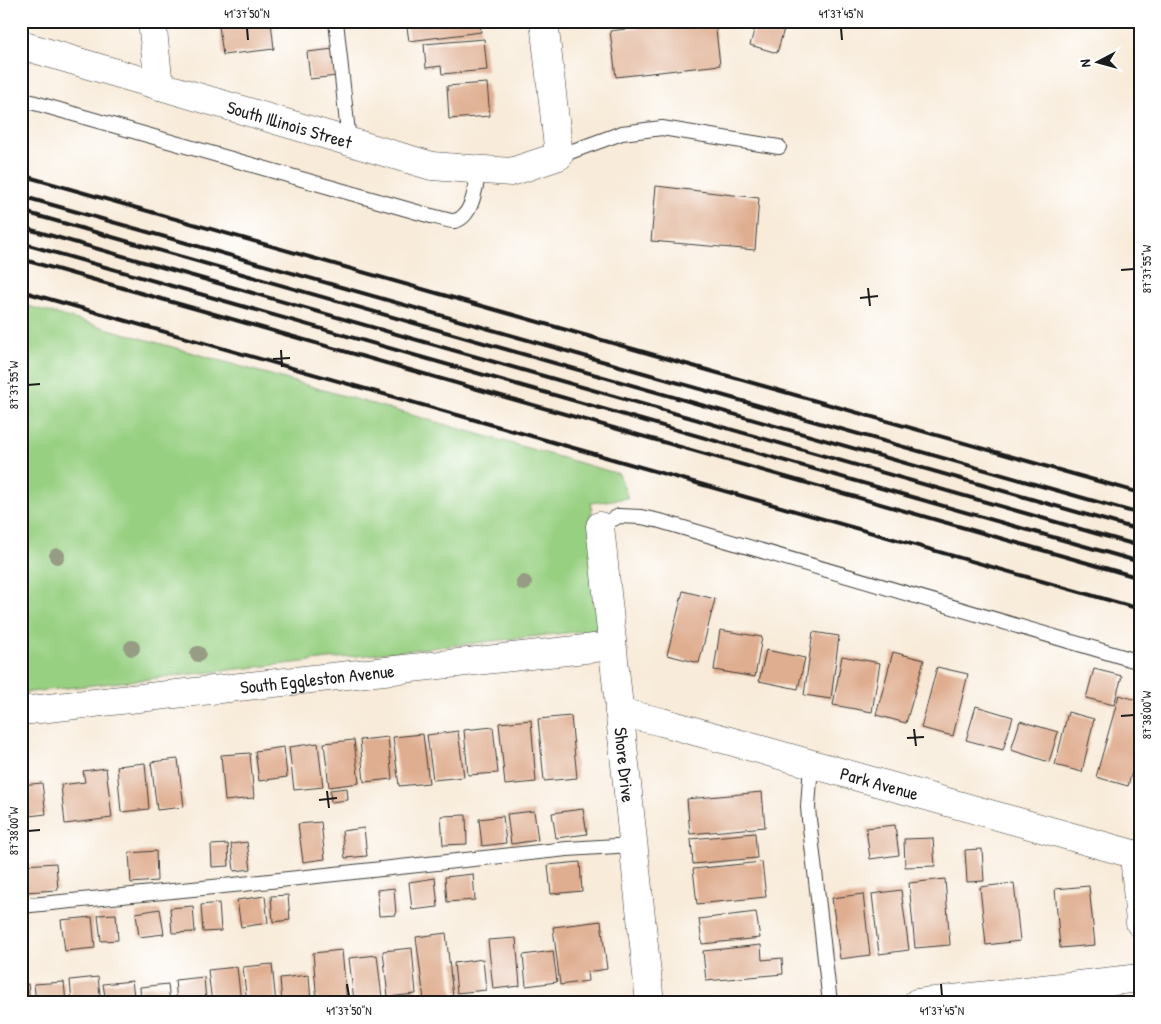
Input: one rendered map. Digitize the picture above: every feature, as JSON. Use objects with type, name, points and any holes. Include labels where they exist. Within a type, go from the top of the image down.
[{"type":"street","points":[[152,21],[159,86]]},
{"type":"street","points":[[544,21],[559,156]]},
{"type":"street","name":"South Illinois Street","points":[[21,45],[432,166],[511,172],[559,156]]},
{"type":"street","name":"Shore Drive","points":[[600,526],[650,1003]]},
{"type":"street","name":"South Eggleston Avenue","points":[[21,710],[612,646]]},
{"type":"street","name":"Park Avenue","points":[[619,712],[662,722],[1137,855]]},
{"type":"street","points":[[1137,855],[1140,924]]},
{"type":"street","points":[[916,1003],[1140,978]]},
{"type":"lane","points":[[336,21],[349,142]]},
{"type":"lane","points":[[21,99],[431,216],[454,220],[464,216],[473,200],[479,170]]},
{"type":"lane","points":[[559,156],[622,133],[662,128],[779,147]]},
{"type":"lane","points":[[600,526],[619,516],[641,517],[660,521],[1140,662]]},
{"type":"lane","points":[[811,764],[809,813],[830,1003]]},
{"type":"lane","points":[[21,906],[558,850],[633,845]]},
{"type":"green space","points":[[21,304],[619,474],[628,498],[591,503],[602,629],[21,693]]},
{"type":"building","points":[[271,21],[274,49],[223,55],[219,26]]},
{"type":"building","points":[[406,21],[480,21],[481,32],[409,41]]},
{"type":"building","points":[[688,21],[715,21],[720,65],[616,77],[610,31]]},
{"type":"building","points":[[757,21],[784,29],[777,53],[750,45]]},
{"type":"building","points":[[484,39],[487,70],[442,74],[441,66],[426,68],[424,44]]},
{"type":"building","points":[[334,49],[337,76],[310,79],[307,52]]},
{"type":"building","points":[[487,83],[490,116],[449,119],[447,86]]},
{"type":"building","points":[[656,186],[759,198],[755,250],[651,241]]},
{"type":"building","points":[[683,591],[715,599],[699,663],[667,655]]},
{"type":"building","points":[[720,630],[762,637],[755,677],[714,670]]},
{"type":"building","points":[[813,632],[839,636],[831,699],[804,695]]},
{"type":"building","points":[[766,650],[805,658],[798,689],[759,681]]},
{"type":"building","points":[[893,652],[924,660],[906,723],[876,715]]},
{"type":"building","points":[[842,656],[880,663],[872,712],[833,705]]},
{"type":"building","points":[[937,667],[968,674],[953,736],[921,728]]},
{"type":"building","points":[[1094,669],[1122,676],[1114,705],[1086,698]]},
{"type":"building","points":[[1119,695],[1140,701],[1140,742],[1128,786],[1096,777]]},
{"type":"building","points":[[976,706],[1013,717],[1003,750],[966,740]]},
{"type":"building","points":[[1068,712],[1094,719],[1082,772],[1055,765]]},
{"type":"building","points":[[571,716],[577,778],[544,781],[538,719]]},
{"type":"building","points":[[531,720],[536,782],[505,785],[499,723]]},
{"type":"building","points":[[1020,721],[1058,732],[1049,762],[1011,750]]},
{"type":"building","points":[[493,727],[498,773],[468,775],[464,730]]},
{"type":"building","points":[[458,731],[464,777],[433,780],[427,735]]},
{"type":"building","points":[[423,734],[429,783],[399,786],[393,737]]},
{"type":"building","points":[[388,737],[392,779],[364,782],[360,740]]},
{"type":"building","points":[[354,740],[359,783],[329,787],[324,743]]},
{"type":"building","points":[[318,743],[323,787],[294,790],[289,747]]},
{"type":"building","points":[[284,747],[287,777],[259,781],[255,751]]},
{"type":"building","points":[[250,753],[254,798],[225,801],[221,755]]},
{"type":"building","points":[[178,759],[184,807],[157,810],[151,762]]},
{"type":"building","points":[[145,763],[149,809],[121,812],[117,766]]},
{"type":"building","points":[[106,768],[112,818],[65,824],[61,785],[85,782],[83,771]]},
{"type":"building","points":[[42,783],[46,814],[21,817],[21,785]]},
{"type":"building","points":[[347,788],[348,800],[331,802],[330,790]]},
{"type":"building","points":[[762,792],[765,827],[690,834],[687,799]]},
{"type":"building","points":[[583,809],[587,834],[556,838],[552,813]]},
{"type":"building","points":[[534,811],[538,840],[511,844],[507,814]]},
{"type":"building","points":[[466,815],[467,844],[443,845],[441,816]]},
{"type":"building","points":[[503,816],[506,843],[482,846],[479,819]]},
{"type":"building","points":[[321,822],[325,859],[303,862],[298,824]]},
{"type":"building","points":[[895,825],[899,855],[870,859],[866,828]]},
{"type":"building","points":[[364,828],[367,856],[345,858],[342,831]]},
{"type":"building","points":[[755,833],[757,858],[693,864],[691,839]]},
{"type":"building","points":[[933,838],[935,866],[905,867],[904,839]]},
{"type":"building","points":[[247,842],[251,869],[234,871],[231,844]]},
{"type":"building","points":[[228,844],[229,866],[212,867],[211,845]]},
{"type":"building","points":[[982,849],[984,881],[967,882],[965,850]]},
{"type":"building","points":[[156,851],[157,881],[131,883],[129,853]]},
{"type":"building","points":[[580,862],[582,891],[551,894],[548,865]]},
{"type":"building","points":[[762,862],[766,897],[697,904],[693,869]]},
{"type":"building","points":[[56,863],[58,890],[25,892],[24,865]]},
{"type":"building","points":[[473,874],[475,900],[447,902],[445,877]]},
{"type":"building","points":[[435,878],[438,907],[412,910],[409,882]]},
{"type":"building","points":[[945,879],[950,945],[915,948],[909,883]]},
{"type":"building","points":[[1014,883],[1020,941],[986,945],[980,887]]},
{"type":"building","points":[[1089,886],[1095,945],[1060,948],[1055,889]]},
{"type":"building","points":[[394,888],[396,915],[379,916],[377,890]]},
{"type":"building","points":[[901,890],[909,950],[879,954],[872,894]]},
{"type":"building","points":[[863,894],[870,955],[840,959],[832,898]]},
{"type":"building","points":[[288,895],[290,920],[273,922],[271,896]]},
{"type":"building","points":[[265,896],[268,923],[241,927],[237,900]]},
{"type":"building","points":[[219,903],[221,931],[203,932],[201,905]]},
{"type":"building","points":[[193,906],[195,932],[172,933],[170,908]]},
{"type":"building","points":[[160,909],[164,934],[139,937],[136,913]]},
{"type":"building","points":[[756,912],[760,938],[702,944],[699,919]]},
{"type":"building","points":[[116,914],[118,940],[101,941],[98,915]]},
{"type":"building","points":[[92,917],[95,948],[65,951],[61,920]]},
{"type":"building","points":[[601,921],[607,969],[587,972],[588,981],[560,985],[553,927]]},
{"type":"building","points":[[446,933],[453,997],[424,1000],[416,937]]},
{"type":"building","points":[[516,938],[520,986],[493,989],[488,940]]},
{"type":"building","points":[[761,945],[762,960],[782,958],[783,974],[706,981],[703,951]]},
{"type":"building","points":[[412,948],[416,994],[388,997],[383,951]]},
{"type":"building","points":[[342,950],[347,1003],[317,1003],[313,953]]},
{"type":"building","points":[[553,951],[557,982],[526,986],[523,955]]},
{"type":"building","points":[[377,955],[382,998],[354,1001],[349,958]]},
{"type":"building","points":[[483,959],[486,990],[457,993],[454,963]]},
{"type":"building","points":[[272,964],[276,1003],[247,1003],[243,967]]},
{"type":"building","points":[[237,967],[241,1003],[212,1003],[208,970]]},
{"type":"building","points":[[309,975],[311,1003],[282,1003],[280,978]]},
{"type":"building","points":[[98,977],[101,1003],[72,1003],[70,980]]},
{"type":"building","points":[[204,977],[206,1003],[177,1003],[175,980]]},
{"type":"building","points":[[132,981],[135,1003],[106,1003],[103,984]]},
{"type":"building","points":[[64,982],[66,1003],[36,1003],[34,984]]},
{"type":"building","points":[[28,984],[30,1003],[21,1003],[21,985]]},
{"type":"building","points":[[168,984],[170,1003],[141,1003],[140,987]]},
{"type":"railway","points":[[21,175],[1140,493]]},
{"type":"railway","points":[[21,196],[1140,514]]},
{"type":"railway","points":[[21,211],[1140,530]]},
{"type":"railway","points":[[21,227],[1140,546]]},
{"type":"railway","points":[[21,243],[1140,562]]},
{"type":"railway","points":[[21,259],[1140,578]]},
{"type":"railway","points":[[21,291],[1140,609]]}]
